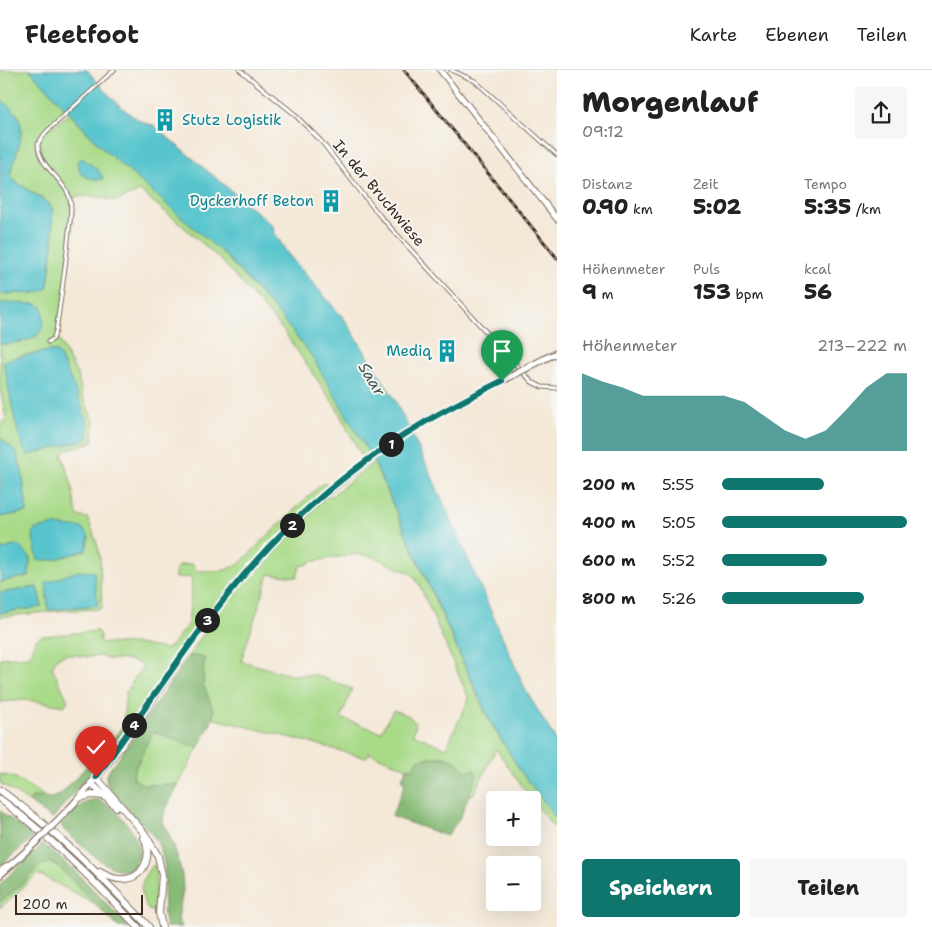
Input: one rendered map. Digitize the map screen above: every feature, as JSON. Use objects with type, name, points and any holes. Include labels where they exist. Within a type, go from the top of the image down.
[{"type":"highway","points":[[94,780],[105,797],[143,836],[148,846],[148,855],[144,867],[130,878],[116,879],[95,870]]},
{"type":"highway","points":[[94,780],[141,829],[155,851],[162,871],[159,913],[162,927]]},
{"type":"highway","points":[[0,790],[46,826],[95,870],[149,927]]},
{"type":"highway","points":[[79,798],[92,795],[105,797]]},
{"type":"highway","points":[[0,799],[28,820],[68,855],[138,927]]},
{"type":"highway","points":[[0,871],[12,864]]},
{"type":"main road","points":[[0,875],[60,818],[94,780],[209,618],[256,561],[284,533],[354,470],[400,438],[453,406],[557,353]]},
{"type":"street","points":[[48,342],[53,339],[56,331],[71,205],[64,187],[40,157],[38,144],[40,138],[114,70]]},
{"type":"street","name":"In der Bruchwiese","points":[[240,70],[292,112],[321,142],[370,204],[512,362],[532,382],[542,387],[557,388]]},
{"type":"street","points":[[451,70],[475,81],[557,155]]},
{"type":"street","points":[[442,71],[557,219]]},
{"type":"green space","points":[[0,70],[30,70],[67,110],[52,124],[53,127],[69,113],[102,148],[214,244],[276,311],[311,355],[371,454],[363,459],[336,407],[282,329],[221,260],[178,222],[140,191],[116,201],[94,196],[75,197],[72,199],[70,246],[58,338],[78,376],[82,395],[94,422],[93,442],[66,450],[62,455],[71,482],[77,515],[88,518],[98,547],[102,608],[99,609],[0,617],[0,613],[41,607],[36,587],[0,593],[0,582],[29,576],[30,557],[18,545],[0,550],[0,517],[27,512],[22,472],[17,453],[0,439],[0,425],[6,418],[0,388],[0,344],[32,339],[38,335],[37,304],[0,304],[0,294],[34,293],[48,286],[53,244],[52,208],[49,203],[12,179],[10,175],[21,133],[18,115],[0,99]],"holes":[[[56,351],[60,356],[88,423],[18,428],[4,365],[5,361],[25,355]]]},
{"type":"green space","points":[[374,462],[488,719],[521,772],[536,791],[525,791],[496,749],[473,795],[468,796],[471,786],[467,776],[462,768],[451,759],[444,757],[427,758],[416,761],[413,768],[407,768],[369,753],[366,758],[212,718],[214,712],[203,684],[204,658],[188,656],[213,621],[206,616],[132,721],[128,719],[123,725],[126,692],[143,665],[129,660],[66,654],[57,658],[52,667],[68,701],[64,706],[28,700],[0,702],[0,658],[28,656],[32,652],[36,639],[42,636],[97,631],[100,635],[100,642],[103,643],[138,644],[165,649],[170,647],[188,624],[192,585],[191,577],[176,578],[176,569],[180,565],[193,564],[196,571],[229,569],[240,563],[322,484],[327,484],[329,487],[324,491],[330,497]],"holes":[[[356,554],[371,556],[412,574],[419,584],[469,699],[446,748],[413,734],[416,724],[409,716],[393,710],[381,732],[341,718],[352,689],[316,675],[291,675],[241,661],[269,574],[297,577],[300,566],[309,564],[309,562]]]},
{"type":"green space","points":[[188,656],[202,656],[204,658],[203,684],[214,712],[210,725],[199,746],[196,747],[153,732],[133,773],[134,779],[144,785],[175,784],[178,786],[164,813],[163,821],[175,849],[182,875],[183,890],[178,918],[182,927],[166,927],[164,916],[165,874],[161,851],[152,834],[112,792],[106,777]]},
{"type":"green space","points":[[128,719],[132,721],[127,729],[52,819],[29,802],[33,797],[52,798],[61,794],[97,755],[106,748]]},
{"type":"green space","points":[[153,732],[196,747],[199,746],[178,786],[175,784],[144,785],[134,779],[137,762]]},
{"type":"green space","points":[[430,757],[453,760],[465,771],[474,770],[477,774],[461,816],[447,836],[393,817],[392,815],[405,785],[402,779],[407,768],[413,768],[416,761]]},
{"type":"green space","points":[[0,774],[16,778],[47,798],[33,797],[29,802],[0,783]]},
{"type":"green space","points":[[541,798],[557,819],[557,831],[541,812]]},
{"type":"green space","points":[[97,799],[105,803],[122,818],[135,837],[138,856],[130,869],[120,870],[97,859],[64,830],[61,825],[81,805]]},
{"type":"green space","points":[[0,811],[34,837],[0,866]]},
{"type":"green space","points":[[43,844],[75,871],[129,927],[118,927],[58,866],[50,862],[38,867],[29,878],[0,902],[0,884]]},
{"type":"green space","points":[[50,862],[58,866],[96,904],[38,874],[0,908],[0,902],[29,878],[38,867]]},
{"type":"green space","points":[[154,865],[156,872],[154,910],[152,911],[148,910],[141,888],[146,874]]},
{"type":"water","name":"Saar","points":[[30,70],[87,70],[126,111],[144,123],[153,125],[273,226],[274,232],[287,253],[345,320],[394,398],[429,470],[526,691],[557,742],[557,819],[541,798],[541,791],[536,791],[521,772],[489,719],[374,462],[311,355],[276,311],[226,256],[102,148]]},
{"type":"water","points":[[0,99],[17,115],[21,128],[21,136],[10,175],[12,179],[52,208],[53,245],[48,286],[45,290],[34,293],[0,294]]},
{"type":"water","points":[[79,159],[83,159],[95,168],[103,179],[92,179],[81,174],[77,162]]},
{"type":"water","points":[[0,304],[37,304],[42,307],[44,321],[38,335],[27,340],[0,344]]},
{"type":"water","points":[[56,351],[60,356],[87,422],[88,439],[28,455],[20,440],[4,364],[9,359]]},
{"type":"water","points":[[0,439],[17,453],[22,472],[27,512],[0,517]]},
{"type":"water","points":[[54,525],[82,528],[89,536],[86,550],[53,560],[38,560],[33,538],[34,530]]},
{"type":"water","points":[[18,545],[30,557],[29,576],[0,582],[0,550]]},
{"type":"water","points":[[78,571],[94,572],[98,605],[48,610],[46,583]]},
{"type":"water","points":[[37,587],[42,607],[0,613],[0,593]]},
{"type":"railway","points":[[404,70],[557,258]]},
{"type":"place","name":"Stutz Logistik","points":[[165,120]]},
{"type":"place","name":"Dyckerhoff Beton","points":[[331,201]]},
{"type":"place","name":"Mediq","points":[[447,351]]},
{"type":"route","points":[[96,777],[209,618],[256,561],[284,533],[354,470],[425,422],[502,381]]}]
